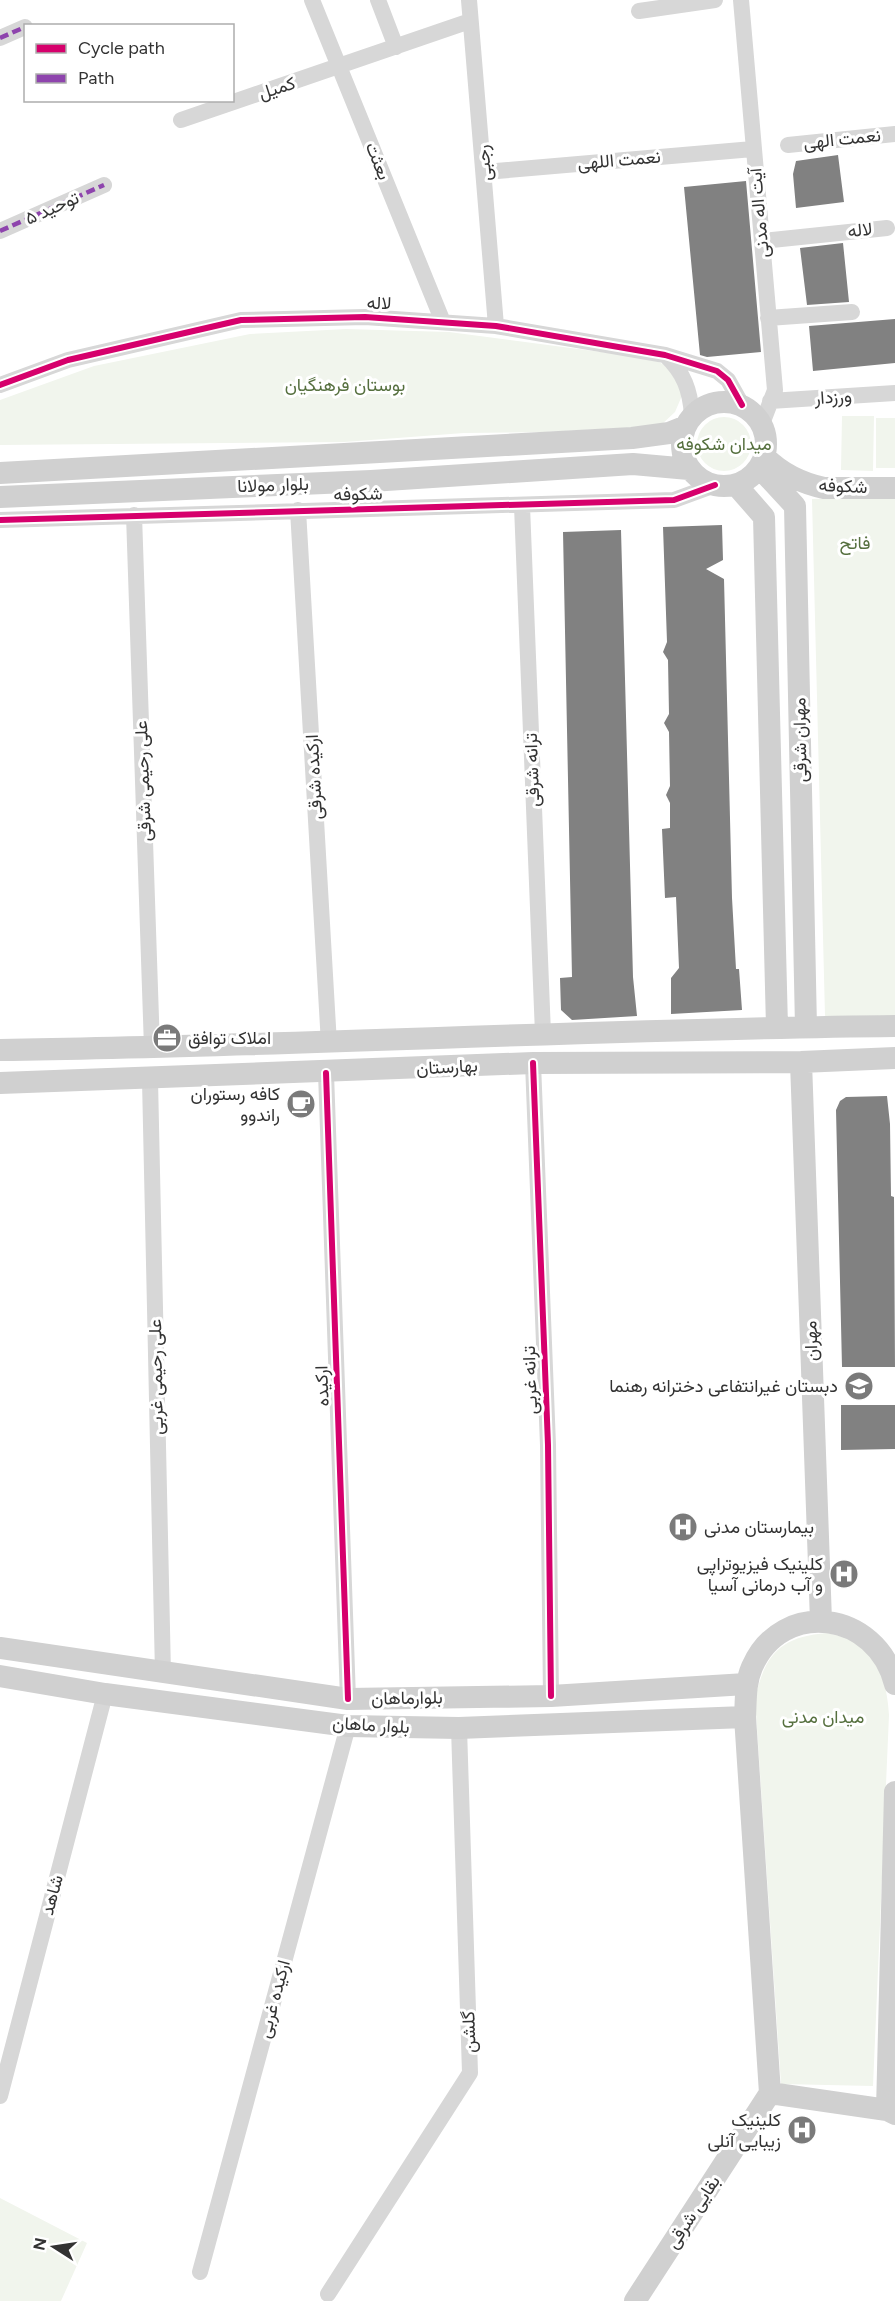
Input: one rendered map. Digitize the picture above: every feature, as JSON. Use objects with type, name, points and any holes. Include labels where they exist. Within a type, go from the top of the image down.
[{"type":"main road","points":[[716,402],[742,405],[762,424],[766,446],[762,462],[745,481],[725,485],[696,476],[689,469],[681,444],[688,421],[716,402]]},
{"type":"main road","name":"بلوار مولانا","points":[[0,473],[632,438],[669,433],[688,421]]},
{"type":"main road","name":"شکوفه","points":[[762,462],[813,486],[895,488]]},
{"type":"main road","name":"مهران شرقی","points":[[762,462],[795,506],[806,1027]]},
{"type":"main road","name":"بلوار مولانا","points":[[0,497],[371,481],[633,464],[689,469]]},
{"type":"main road","name":"مهران شرقی","points":[[725,485],[764,517],[777,1027]]},
{"type":"main road","name":"بهارستان","points":[[0,1050],[329,1044],[543,1034],[895,1026]]},
{"type":"main road","name":"بهارستان","points":[[0,1083],[150,1080],[533,1063],[801,1062],[895,1058]]},
{"type":"main road","name":"مهران","points":[[801,1062],[821,1621]]},
{"type":"main road","points":[[895,1684],[890,1664],[873,1641],[849,1626],[821,1621],[793,1626],[769,1642],[753,1665],[746,1684],[745,1717],[771,2093],[891,2112],[895,1792]]},
{"type":"main road","name":"بلوارماهان","points":[[0,1648],[163,1674],[348,1699],[551,1696],[746,1684]]},
{"type":"main road","name":"بلوار ماهان","points":[[0,1676],[105,1694],[348,1725],[459,1728],[745,1717]]},
{"type":"main road","name":"بقایى شرقی","points":[[634,2301],[771,2093]]},
{"type":"street","name":"بعثت","points":[[312,0],[443,322]]},
{"type":"street","points":[[378,0],[396,47]]},
{"type":"street","name":"رجبی","points":[[469,0],[496,326]]},
{"type":"street","points":[[639,10],[715,0]]},
{"type":"street","name":"آیت اله مدنی","points":[[741,0],[774,390],[762,424]]},
{"type":"street","name":"کمیل","points":[[181,120],[339,68],[470,21]]},
{"type":"street","points":[[0,38],[24,28]]},
{"type":"street","name":"نعمت الهی","points":[[788,145],[895,134]]},
{"type":"street","name":"نعمت اللهی","points":[[485,172],[753,148]]},
{"type":"street","name":"توحید ۵","points":[[0,231],[104,185]]},
{"type":"street","name":"لاله","points":[[762,241],[887,228]]},
{"type":"street","points":[[768,318],[852,312]]},
{"type":"street","name":"لاله","points":[[2,378],[68,360],[241,320],[365,317],[496,326],[665,355],[717,371],[728,380],[742,405]]},
{"type":"street","points":[[665,355],[678,368],[687,384],[688,421]]},
{"type":"street","name":"ورزدار","points":[[770,401],[895,393]]},
{"type":"street","name":"شکوفه","points":[[0,520],[674,500],[725,485]]},
{"type":"street","name":"ترانه شرقی","points":[[522,506],[543,1034]]},
{"type":"street","name":"ارکیده شرقی","points":[[298,510],[329,1044]]},
{"type":"street","name":"علی رحیمی شرقی","points":[[134,515],[152,1048]]},
{"type":"street","name":"ترانه غربی","points":[[533,1063],[548,1445],[551,1696]]},
{"type":"street","name":"ارکیده","points":[[326,1073],[348,1699]]},
{"type":"street","name":"علی رحیمی غربی","points":[[150,1080],[163,1674]]},
{"type":"street","name":"شاهد","points":[[0,2096],[105,1694]]},
{"type":"street","name":"ارکیده غربی","points":[[200,2272],[348,1725]]},
{"type":"street","name":"گلشن","points":[[328,2294],[470,2073],[459,1728]]},
{"type":"green space","name":"بوستان فرهنگیان","points":[[346,329],[449,332],[654,359],[669,368],[681,380],[681,398],[675,412],[660,426],[545,432],[464,433],[344,442],[0,445],[0,400],[94,366],[250,334]]},
{"type":"green space","points":[[842,416],[874,416],[873,471],[841,470]]},
{"type":"green space","name":"میدان شکوفه","points":[[724,417],[734,419],[743,425],[749,434],[751,444],[749,454],[743,463],[734,469],[724,471],[714,469],[705,463],[699,454],[697,444],[699,434],[705,425],[714,419]]},
{"type":"green space","points":[[876,418],[895,418],[895,468],[876,468]]},
{"type":"green space","name":"فاتح","points":[[895,496],[895,1016],[825,1016],[812,499]]},
{"type":"green space","name":"میدان مدنی","points":[[827,1633],[853,1640],[872,1655],[886,1689],[889,1715],[873,2086],[781,2084],[755,1699],[764,1670],[777,1651],[797,1639]]},
{"type":"green space","points":[[0,2198],[87,2243],[61,2301],[0,2301]]},
{"type":"building","points":[[838,155],[844,202],[796,208],[793,174],[796,161]]},
{"type":"building","points":[[746,181],[761,352],[707,357],[700,355],[684,187]]},
{"type":"building","points":[[843,243],[849,302],[807,305],[800,248]]},
{"type":"building","points":[[895,319],[895,363],[813,371],[809,326]]},
{"type":"building","points":[[722,525],[723,560],[706,569],[724,579],[732,898],[736,969],[739,969],[742,1010],[671,1014],[671,978],[679,968],[676,897],[665,898],[662,829],[670,828],[670,803],[666,795],[670,786],[669,732],[664,723],[669,714],[668,660],[663,652],[667,642],[663,527]]},
{"type":"building","points":[[621,530],[633,977],[637,1016],[572,1020],[561,1010],[560,978],[572,977],[563,532]]},
{"type":"building","points":[[887,1096],[890,1124],[891,1196],[894,1197],[895,1367],[842,1367],[836,1110],[840,1101],[846,1097]]},
{"type":"building","points":[[841,1405],[895,1405],[895,1449],[841,1450]]},
{"type":"marked path","points":[[0,38],[24,27]]},
{"type":"marked path","points":[[0,231],[104,185]]},
{"type":"cycle path","points":[[0,385],[68,360],[241,320],[365,317],[496,326],[665,355],[717,371],[728,380],[742,405]]},
{"type":"cycle path","points":[[0,520],[674,500],[715,485]]},
{"type":"cycle path","points":[[533,1063],[548,1445],[551,1696]]},
{"type":"cycle path","points":[[326,1073],[348,1699]]},
{"type":"place","name":"املاک توافق","points":[[167,1038]]},
{"type":"place","name":"کافه رستوران راندوو","points":[[301,1104]]},
{"type":"place","name":"دبستان غیرانتفاعی دخترانه رهنما","points":[[859,1386]]},
{"type":"place","name":"بیمارستان مدنی","points":[[683,1527]]},
{"type":"place","name":"کلینیک فیزیوتراپی و آب درمانی آسیا","points":[[844,1574]]},
{"type":"place","name":"کلینیک زیبایی آنلی","points":[[802,2130]]}]
